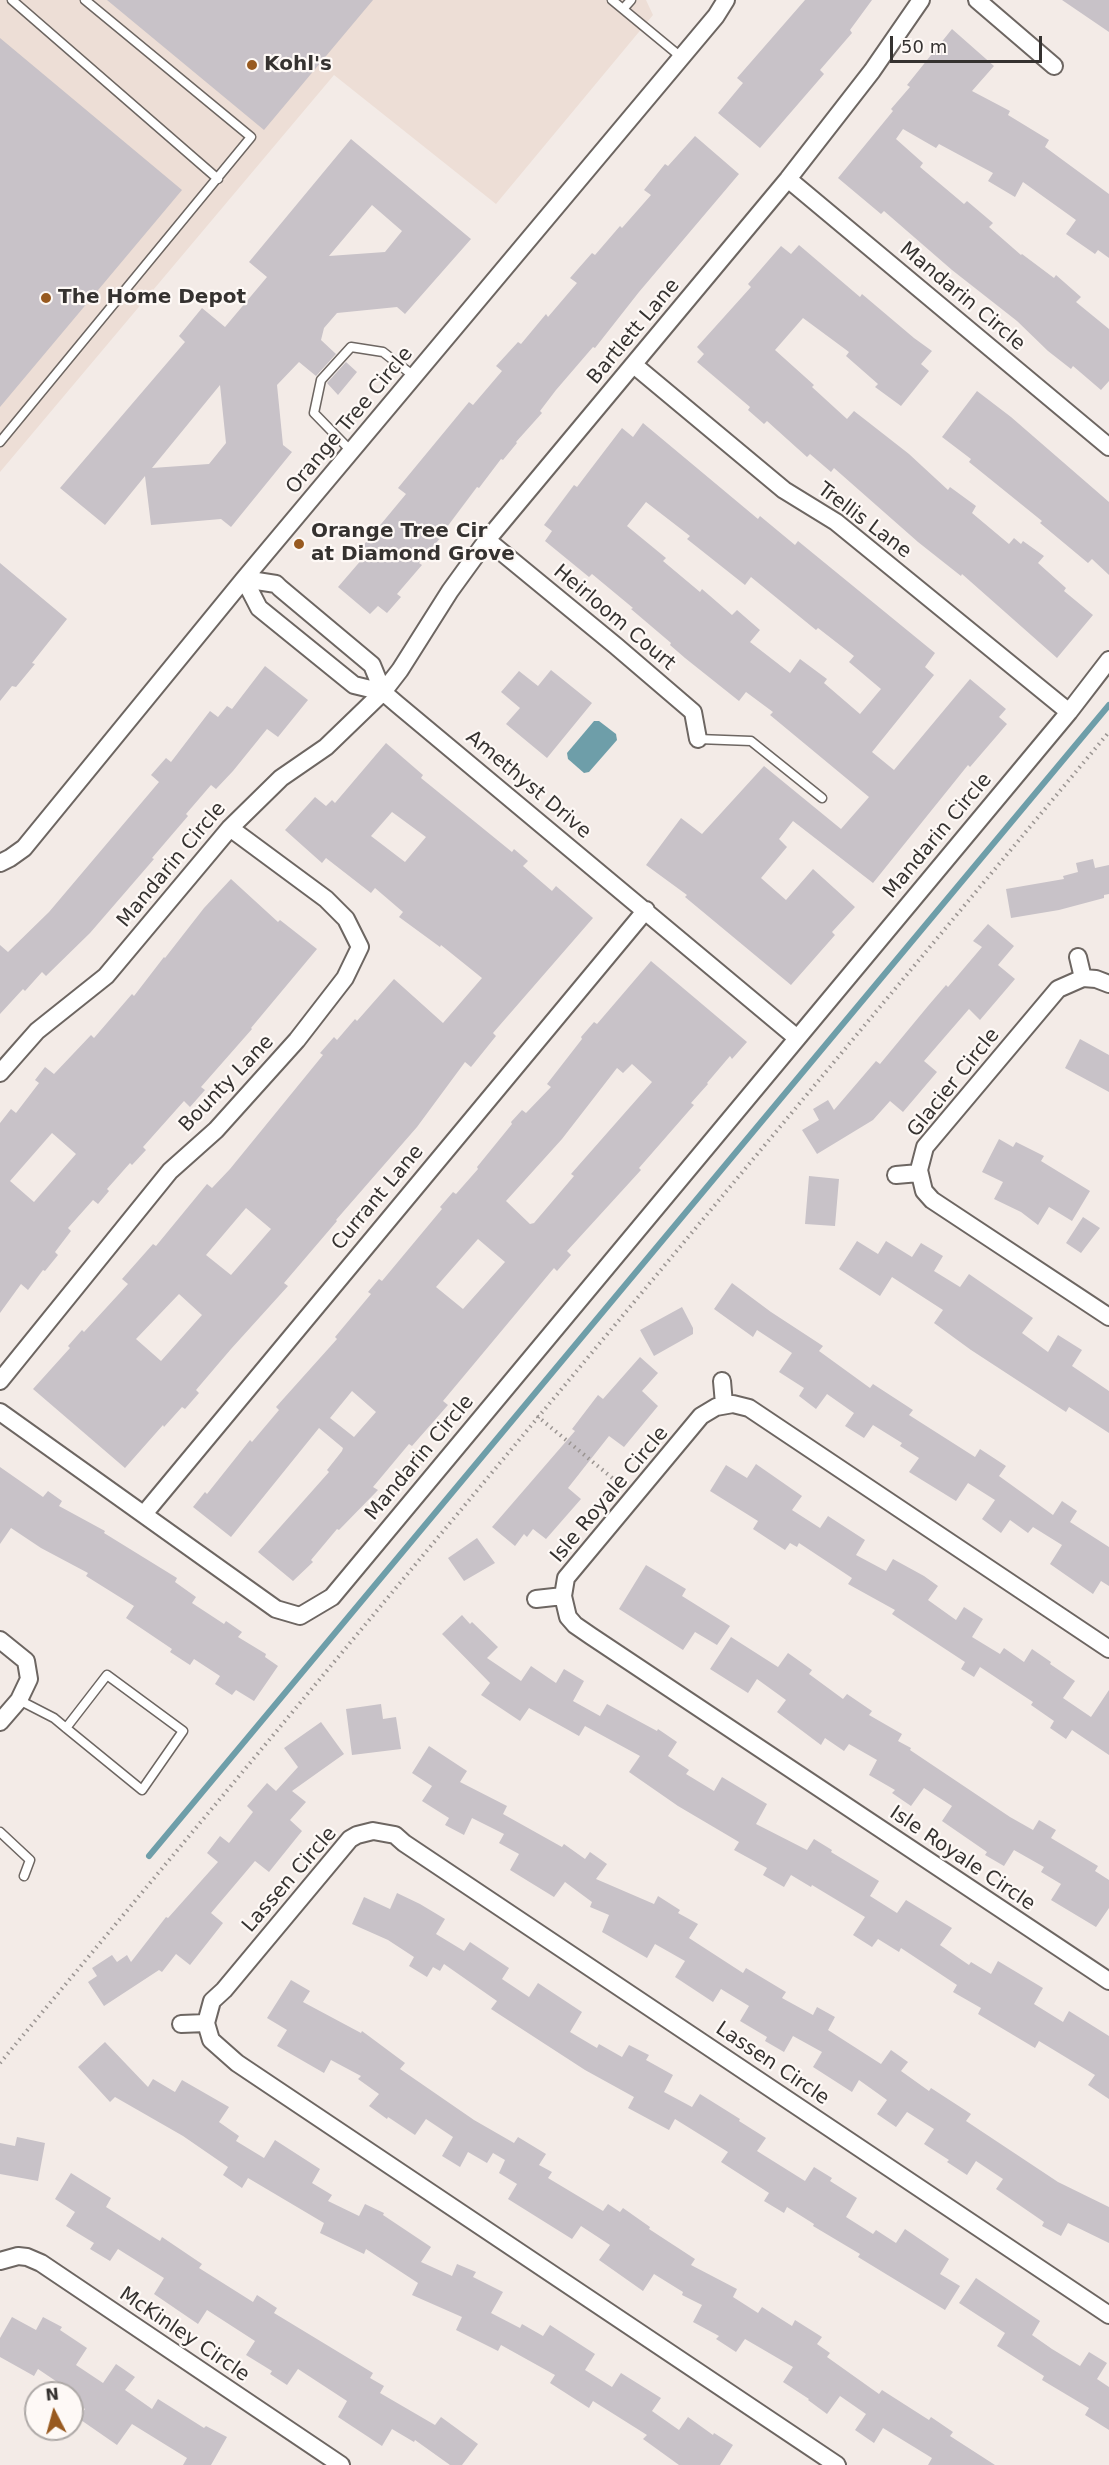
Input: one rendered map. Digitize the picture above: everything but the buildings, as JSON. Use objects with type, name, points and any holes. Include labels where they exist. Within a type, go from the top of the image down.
[{"type":"street","name":"Orange Tree Circle","points":[[0,863],[24,848],[244,579],[353,452],[716,16],[726,0]]},
{"type":"street","name":"Bartlett Lane","points":[[383,692],[487,540],[788,179],[872,71],[921,0]]},
{"type":"street","points":[[977,0],[1054,66]]},
{"type":"street","name":"Mandarin Circle","points":[[788,179],[1109,447]]},
{"type":"street","name":"Trellis Lane","points":[[634,365],[784,490],[836,522],[1069,712]]},
{"type":"street","name":"Heirloom Court","points":[[487,540],[693,712],[698,739]]},
{"type":"street","name":"Amethyst Drive","points":[[244,579],[276,584],[372,665],[383,692]]},
{"type":"street","name":"Amethyst Drive","points":[[244,579],[259,608],[354,685],[383,692],[646,910]]},
{"type":"street","name":"Mandarin Circle","points":[[0,1412],[276,1608],[300,1617],[332,1597],[1069,712],[1109,660]]},
{"type":"street","name":"Mandarin Circle","points":[[0,1073],[37,1031],[106,976],[230,828],[281,778],[326,747],[383,692]]},
{"type":"street","name":"Bounty Lane","points":[[0,1381],[170,1171],[216,1130],[297,1040],[345,978],[360,947],[346,919],[326,899],[230,828]]},
{"type":"street","points":[[646,910],[797,1038]]},
{"type":"street","name":"Currant Lane","points":[[144,1514],[646,910]]},
{"type":"street","points":[[1078,957],[1083,978],[1096,979],[1109,984]]},
{"type":"street","name":"Glacier Circle","points":[[919,1173],[925,1147],[1058,989],[1083,978]]},
{"type":"street","points":[[897,1175],[919,1173],[924,1191],[932,1200],[1109,1317]]},
{"type":"street","points":[[722,1381],[724,1404],[749,1408],[1109,1649]]},
{"type":"street","name":"Isle Royale Circle","points":[[724,1404],[701,1416],[566,1578],[563,1596],[568,1617],[574,1625],[1109,1982]]},
{"type":"street","points":[[536,1599],[563,1596]]},
{"type":"street","points":[[0,1640],[26,1661],[29,1679],[19,1700],[0,1722]]},
{"type":"street","name":"Lassen Circle","points":[[206,2023],[212,2001],[224,1990],[350,1839],[369,1823],[382,1831],[395,1835],[1109,2315]]},
{"type":"street","points":[[181,2024],[206,2023],[211,2040],[237,2063],[837,2465]]},
{"type":"street","name":"McKinley Circle","points":[[8,2253],[41,2263],[341,2465]]},
{"type":"lane","points":[[12,0],[218,179]]},
{"type":"lane","points":[[0,441],[251,137],[85,0]]},
{"type":"lane","points":[[612,0],[681,57]]},
{"type":"lane","points":[[622,9],[631,0]]},
{"type":"lane","points":[[353,452],[314,412],[321,380],[351,347],[384,352],[415,377]]},
{"type":"lane","points":[[698,739],[751,741],[822,798]]},
{"type":"lane","points":[[19,1700],[54,1718],[66,1728],[142,1790],[183,1731],[107,1676],[66,1728]]},
{"type":"lane","points":[[0,1832],[30,1860],[24,1876]]},
{"type":"path","points":[[0,2063],[1109,732]]},
{"type":"path","points":[[537,1416],[635,1497]]},
{"type":"shaded area","points":[[0,0],[646,0],[653,15],[496,204],[334,75],[0,472]]},
{"type":"water","points":[[594,721],[599,721],[616,734],[617,740],[589,772],[584,773],[568,759],[567,753]]},
{"type":"waterway","points":[[149,1856],[1109,705]]},
{"type":"place","name":"Kohl's","points":[[252,65]]},
{"type":"place","name":"The Home Depot","points":[[46,298]]},
{"type":"place","name":"Orange Tree Cir at Diamond Grove","points":[[299,544]]}]
